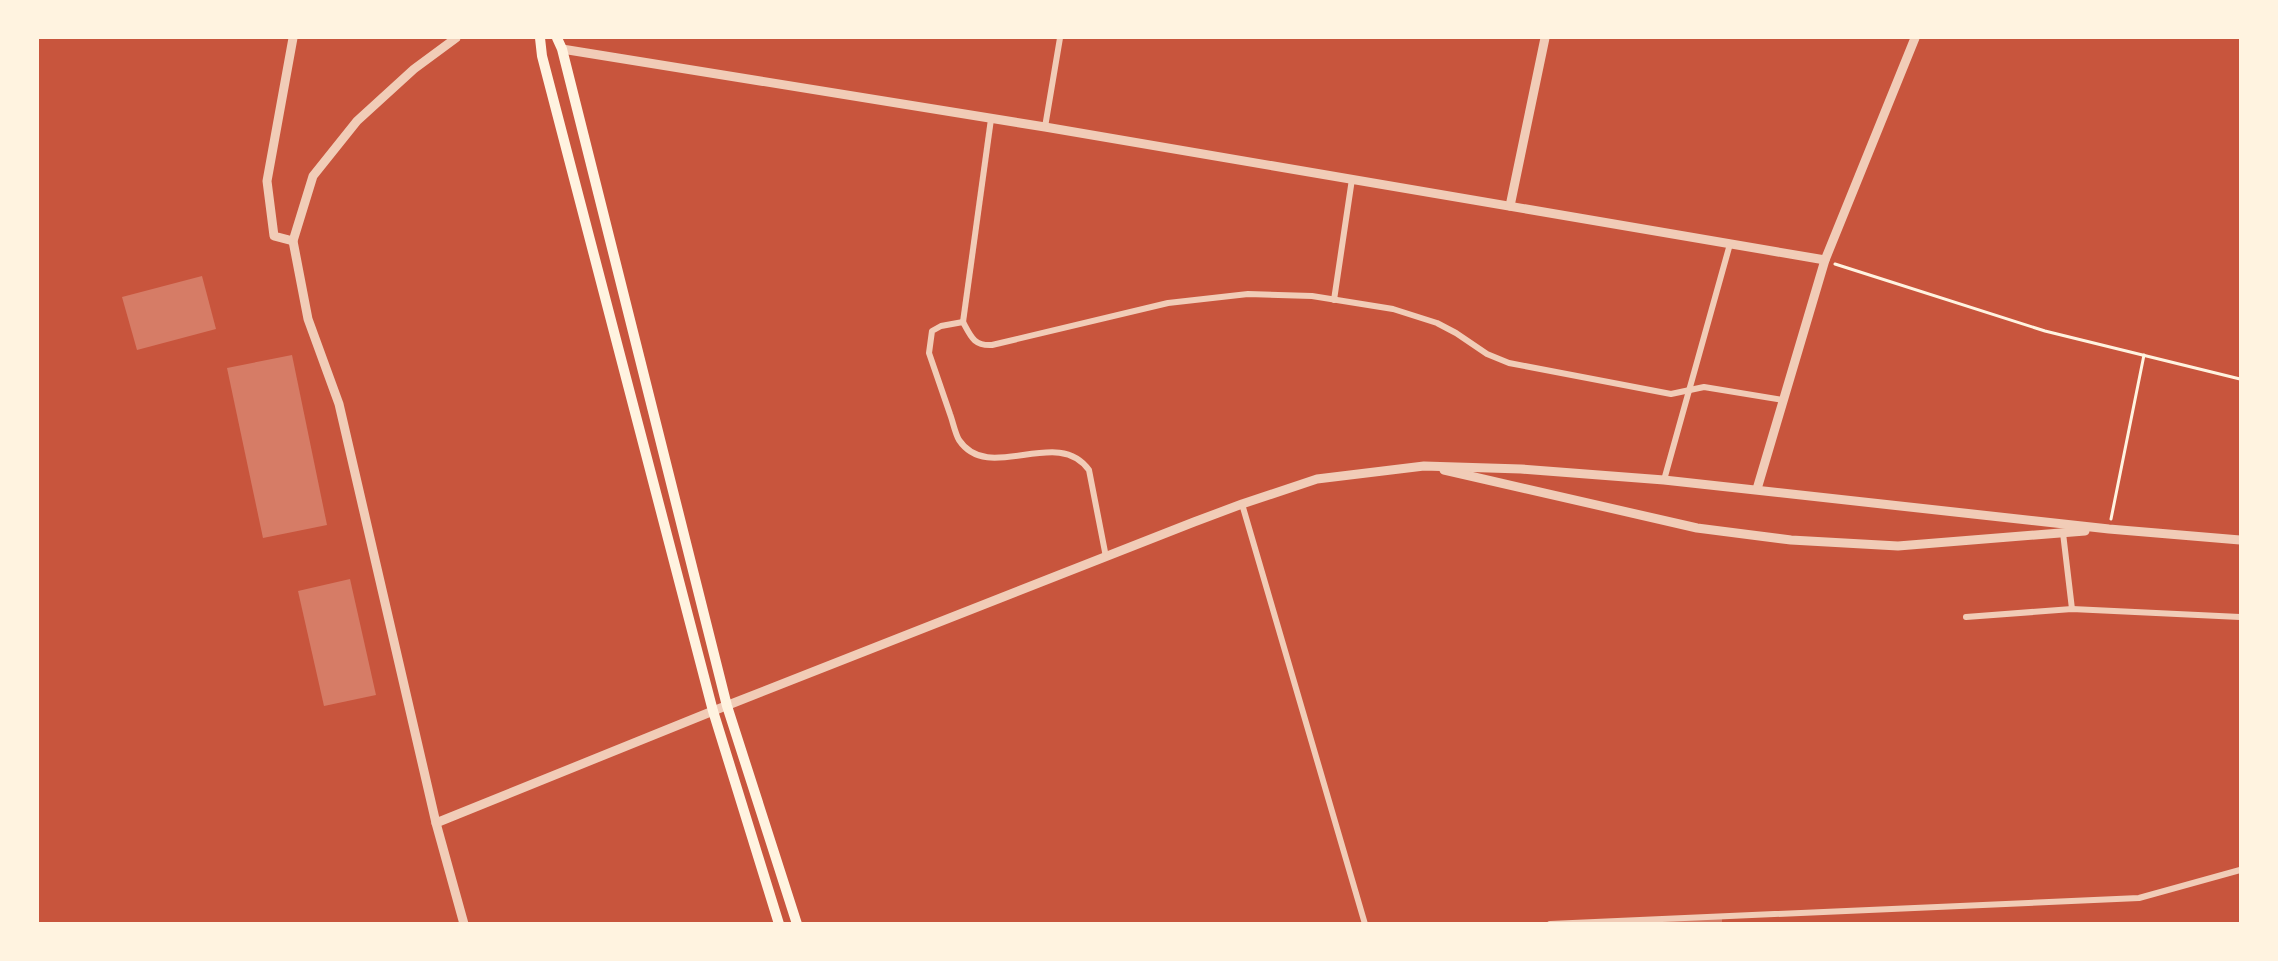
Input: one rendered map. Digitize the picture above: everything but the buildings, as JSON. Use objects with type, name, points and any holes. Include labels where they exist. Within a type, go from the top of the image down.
[{"type":"main road","points":[[540,38],[542,56],[713,711],[779,924]]},
{"type":"main road","points":[[557,38],[562,49],[727,705],[797,924]]},
{"type":"street","points":[[293,38],[267,181],[274,236],[293,241]]},
{"type":"street","points":[[456,38],[414,69],[357,121],[314,176],[293,241],[308,319],[339,404],[436,823],[464,924]]},
{"type":"street","points":[[1045,127],[1060,38]]},
{"type":"street","points":[[1510,206],[1545,38]]},
{"type":"street","points":[[1757,489],[1825,261],[1915,38]]},
{"type":"street","points":[[562,49],[1045,127],[1825,261]]},
{"type":"street","points":[[991,119],[963,322],[972,339],[981,345],[992,345],[1168,303],[1248,294],[1312,296],[1393,309],[1437,323],[1487,354],[1509,363],[1671,394],[1704,387],[1783,400]]},
{"type":"street","points":[[1334,300],[1352,179]]},
{"type":"street","points":[[1664,480],[1730,244]]},
{"type":"street","points":[[963,322],[941,326],[932,331],[929,342],[929,353],[958,439],[971,454],[984,458],[1053,452],[1070,453],[1082,461],[1089,470],[1106,556]]},
{"type":"street","points":[[436,823],[727,705],[1106,556],[1242,504],[1317,479],[1424,466],[1521,469],[1757,489],[2109,529],[2241,540]]},
{"type":"street","points":[[1424,466],[1697,528],[1791,540],[1898,546],[2109,529]]},
{"type":"street","points":[[1242,504],[1365,924]]},
{"type":"street","points":[[2063,533],[2072,609]]},
{"type":"street","points":[[1966,617],[2072,609],[2241,617]]},
{"type":"street","points":[[1550,924],[2139,898],[2241,870]]},
{"type":"path","points":[[1825,261],[2046,331],[2241,379]]},
{"type":"path","points":[[2109,529],[2144,355]]}]
